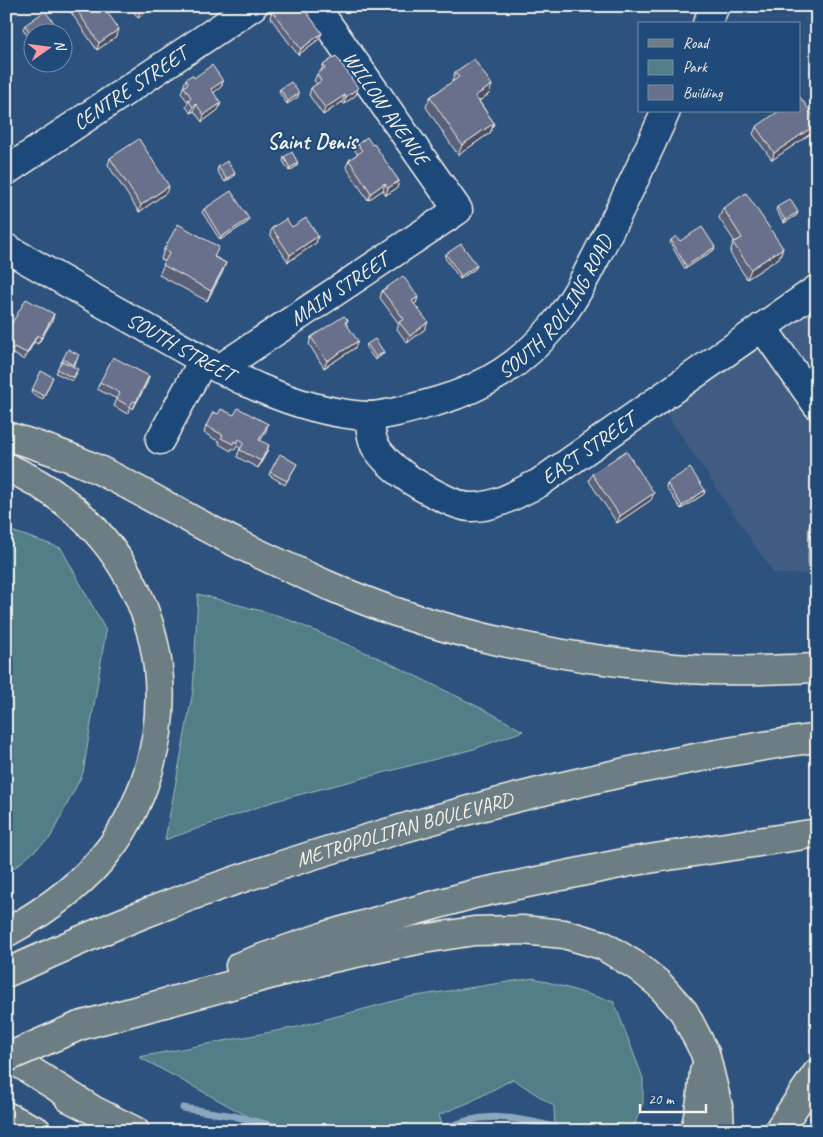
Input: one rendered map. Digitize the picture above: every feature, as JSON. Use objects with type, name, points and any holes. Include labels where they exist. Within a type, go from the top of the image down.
[{"type":"main road","points":[[6,436],[40,445],[98,470],[239,545],[323,584],[393,611],[460,631],[531,648],[589,658],[676,668],[763,670],[817,668]]},
{"type":"main road","points":[[6,467],[25,475],[62,498],[101,535],[128,574],[147,617],[160,672],[160,716],[151,764],[134,808],[111,847],[79,883],[40,914],[6,933]]},
{"type":"main road","name":"METROPOLITAN BOULEVARD","points":[[6,973],[152,911],[299,859],[447,815],[606,775],[817,738]]},
{"type":"main road","points":[[6,1057],[79,1026],[188,984],[328,935],[474,894],[629,862],[817,833]]},
{"type":"main road","points":[[79,1026],[332,958],[418,940],[474,931],[522,930],[564,934],[602,945],[638,967],[659,984],[684,1012],[704,1053],[719,1111],[720,1131]]},
{"type":"main road","points":[[695,1131],[704,1082],[704,1053]]},
{"type":"main road","points":[[6,1057],[90,1108]]},
{"type":"main road","points":[[6,1068],[135,1131]]},
{"type":"main road","points":[[778,1131],[817,1073]]},
{"type":"main road","points":[[6,1116],[37,1131]]},
{"type":"street","name":"CENTRE STREET","points":[[6,171],[253,6]]},
{"type":"street","name":"WILLOW AVENUE","points":[[315,6],[458,210]]},
{"type":"street","points":[[708,22],[715,6]]},
{"type":"street","name":"SOUTH ROLLING ROAD","points":[[369,416],[413,408],[458,395],[499,376],[528,353],[554,325],[577,294],[624,203],[666,112]]},
{"type":"street","name":"MAIN STREET","points":[[160,440],[211,365],[458,210]]},
{"type":"street","name":"SOUTH STREET","points":[[6,248],[211,365],[278,396],[318,409],[369,416]]},
{"type":"street","name":"EAST STREET","points":[[369,416],[374,445],[405,477],[453,503],[470,508],[489,505],[507,499],[538,483],[817,289]]},
{"type":"street","points":[[762,327],[817,405]]},
{"type":"shaded area","points":[[817,307],[817,574],[774,574],[666,413]]},
{"type":"green space","points":[[6,529],[61,548],[106,631],[83,773],[50,838],[6,875]]},
{"type":"green space","points":[[198,594],[280,616],[381,659],[491,713],[523,731],[474,749],[275,801],[165,840],[193,691]]},
{"type":"green space","points":[[534,978],[614,1002],[643,1078],[643,1103],[632,1131],[555,1131],[554,1106],[513,1079],[470,1102],[439,1115],[444,1131],[275,1131],[139,1057],[297,1027],[409,997]]},
{"type":"building","points":[[74,6],[103,6],[119,29],[99,43]]},
{"type":"building","points":[[137,6],[148,6],[140,11]]},
{"type":"building","points":[[278,6],[302,6],[322,33],[301,49],[272,11]]},
{"type":"building","points":[[45,11],[53,22],[29,22]]},
{"type":"building","points":[[336,56],[358,88],[325,108],[311,88],[321,81],[317,74],[325,68],[323,65]]},
{"type":"building","points":[[474,59],[492,85],[475,96],[494,123],[462,145],[430,97],[459,77],[455,72]]},
{"type":"building","points":[[212,65],[223,81],[211,89],[221,103],[204,115],[196,104],[193,107],[188,100],[191,97],[184,87],[188,83],[186,79],[192,75],[194,78]]},
{"type":"building","points":[[291,82],[299,93],[288,101],[280,89]]},
{"type":"building","points":[[800,97],[817,121],[817,124],[774,153],[756,127],[778,112],[800,112]]},
{"type":"building","points":[[367,137],[372,145],[374,144],[399,181],[388,188],[385,183],[371,193],[349,160],[362,151],[358,144]]},
{"type":"building","points":[[139,139],[169,186],[141,205],[110,158]]},
{"type":"building","points":[[292,152],[298,163],[290,168],[284,157]]},
{"type":"building","points":[[227,161],[235,173],[227,179],[218,167]]},
{"type":"building","points":[[231,191],[249,219],[221,237],[204,209]]},
{"type":"building","points":[[746,193],[783,248],[751,269],[733,243],[742,238],[723,208]]},
{"type":"building","points":[[790,199],[798,212],[785,220],[777,207]]},
{"type":"building","points":[[306,218],[318,236],[290,255],[272,228],[286,219],[292,227]]},
{"type":"building","points":[[178,224],[219,247],[214,257],[226,263],[211,291],[163,265],[170,252],[164,249]]},
{"type":"building","points":[[702,227],[715,247],[686,266],[671,240],[676,236],[680,241]]},
{"type":"building","points":[[461,244],[477,265],[461,276],[446,254]]},
{"type":"building","points":[[403,276],[418,297],[412,301],[428,322],[410,336],[399,322],[404,319],[382,291]]},
{"type":"building","points":[[26,299],[54,314],[41,338],[37,335],[27,353],[14,347],[13,350],[6,346],[6,333]]},
{"type":"building","points":[[344,316],[348,320],[345,322],[358,341],[327,361],[311,337]]},
{"type":"building","points":[[375,339],[384,352],[376,357],[367,344]]},
{"type":"building","points":[[68,349],[79,355],[73,365],[63,359]]},
{"type":"building","points":[[113,357],[149,376],[136,402],[133,401],[130,407],[117,399],[120,393],[100,382]]},
{"type":"building","points":[[62,361],[78,369],[73,378],[57,369]]},
{"type":"building","points":[[41,371],[53,377],[44,396],[32,390]]},
{"type":"building","points":[[238,408],[268,424],[259,440],[269,445],[261,461],[240,450],[244,442],[239,439],[237,443],[234,441],[233,444],[221,438],[223,435],[206,426],[213,412],[218,414],[221,409],[234,415]]},
{"type":"building","points":[[626,451],[654,493],[620,516],[592,474]]},
{"type":"building","points":[[280,454],[297,464],[287,481],[270,472]]},
{"type":"building","points":[[690,468],[705,490],[682,506],[667,483]]},
{"type":"building","points":[[812,517],[817,517],[817,558],[812,558]]},
{"type":"waterway","points":[[183,1108],[234,1116],[282,1128],[358,1128],[372,1131]]},
{"type":"waterway","points":[[441,1131],[469,1120],[497,1117],[525,1120],[554,1127]]},
{"type":"district","name":"Saint Denis","points":[[312,141]]}]
